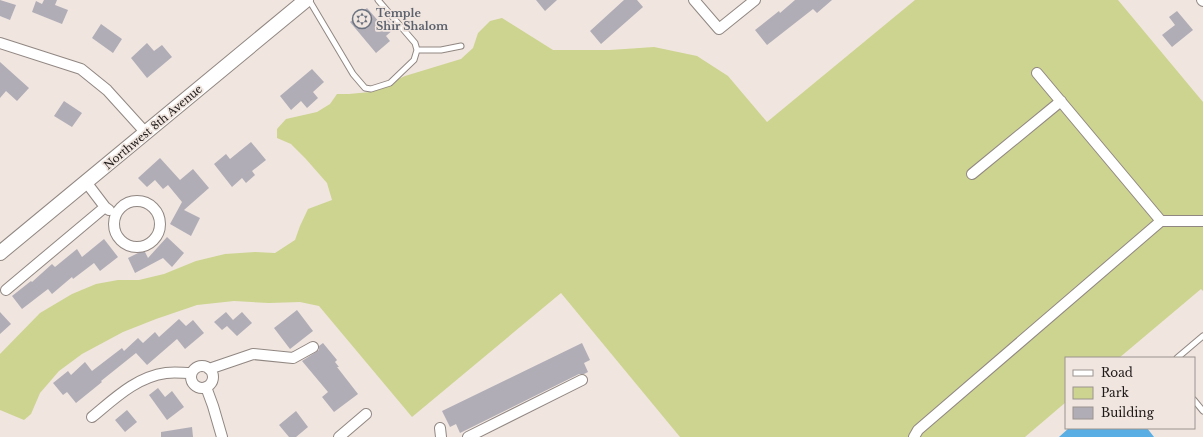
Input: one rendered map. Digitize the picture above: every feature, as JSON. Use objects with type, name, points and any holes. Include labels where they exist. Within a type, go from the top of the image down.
[{"type":"street","name":"Northwest 8th Avenue","points":[[0,253],[307,0]]},
{"type":"street","points":[[694,0],[719,30],[755,0]]},
{"type":"street","points":[[0,42],[81,69],[107,90],[146,133]]},
{"type":"street","points":[[1037,73],[1162,221]]},
{"type":"street","points":[[972,174],[1061,101]]},
{"type":"street","points":[[86,182],[104,207],[118,212]]},
{"type":"street","points":[[133,201],[140,201],[151,206],[159,216],[160,222],[157,235],[149,244],[144,246],[138,247],[128,245],[123,242],[116,233],[114,222],[118,212],[127,203],[133,201]]},
{"type":"street","points":[[6,290],[104,207]]},
{"type":"street","points":[[914,437],[918,430],[1162,221],[1203,220]]},
{"type":"street","points":[[209,369],[253,354],[293,358],[313,347]]},
{"type":"street","points":[[197,367],[206,367],[209,369],[213,377],[209,385],[206,387],[197,388],[191,382],[191,373],[197,367]]},
{"type":"street","points":[[92,418],[127,388],[145,378],[166,373],[191,373]]},
{"type":"street","points":[[468,437],[582,380]]},
{"type":"street","points":[[206,387],[222,437]]},
{"type":"street","points":[[339,437],[366,414]]},
{"type":"lane","points":[[307,0],[353,74],[365,88],[371,89],[390,83],[414,60],[418,50],[415,43],[378,0]]},
{"type":"lane","points":[[418,50],[441,50],[461,46]]},
{"type":"lane","points":[[1178,357],[1203,336]]},
{"type":"lane","points":[[1195,401],[1203,411]]},
{"type":"green space","points":[[915,0],[1118,0],[1203,102],[1203,291],[1201,289],[1120,357],[1065,357],[1065,403],[1025,437],[680,437],[561,293],[412,417],[319,306],[300,302],[269,303],[234,301],[197,305],[156,319],[123,332],[82,354],[59,371],[40,393],[31,414],[24,420],[0,410],[0,354],[40,313],[72,294],[96,284],[118,280],[139,280],[164,274],[196,261],[225,254],[255,252],[275,253],[295,240],[308,209],[332,200],[327,183],[305,158],[291,144],[277,138],[277,129],[286,119],[317,112],[330,104],[337,94],[370,92],[405,76],[461,59],[473,48],[478,33],[490,21],[502,18],[553,50],[610,50],[654,47],[697,56],[728,76],[767,122]]},
{"type":"water","points":[[1068,429],[1148,429],[1154,437],[1059,437]]},
{"type":"building","points":[[0,0],[16,5],[10,20],[0,16]]},
{"type":"building","points":[[44,0],[57,0],[55,5],[68,10],[62,24],[32,12],[36,1],[42,4]]},
{"type":"building","points":[[536,0],[557,0],[545,11]]},
{"type":"building","points":[[624,0],[637,0],[643,7],[601,44],[590,31]]},
{"type":"building","points":[[795,0],[832,0],[817,13],[813,9],[767,45],[755,30],[779,11],[780,13]]},
{"type":"building","points":[[367,8],[381,24],[387,19],[395,28],[386,36],[390,41],[376,53],[350,22]]},
{"type":"building","points":[[1177,11],[1193,30],[1172,47],[1162,35],[1175,25],[1169,17]]},
{"type":"building","points":[[101,24],[122,39],[113,53],[92,38]]},
{"type":"building","points":[[147,43],[154,51],[162,45],[172,57],[147,78],[131,58]]},
{"type":"building","points":[[0,62],[29,88],[17,101],[6,91],[0,98]]},
{"type":"building","points":[[312,69],[324,82],[313,92],[318,98],[307,108],[301,101],[291,110],[280,96]]},
{"type":"building","points":[[64,101],[82,113],[72,127],[54,116]]},
{"type":"building","points":[[251,142],[266,160],[252,171],[255,175],[246,183],[242,178],[232,187],[214,164],[226,154],[230,159]]},
{"type":"building","points":[[160,158],[180,180],[193,169],[209,188],[184,210],[200,218],[191,236],[170,224],[182,202],[168,185],[163,189],[155,180],[147,187],[138,178]]},
{"type":"building","points":[[167,237],[184,253],[172,267],[163,258],[135,273],[128,258],[144,250],[148,258]]},
{"type":"building","points":[[104,239],[118,257],[100,271],[94,263],[73,279],[72,277],[52,294],[48,289],[22,309],[12,296],[31,281],[32,282],[52,264],[55,267],[77,249],[82,257]]},
{"type":"building","points":[[297,310],[313,331],[290,349],[274,328]]},
{"type":"building","points":[[0,312],[11,324],[0,334]]},
{"type":"building","points":[[226,312],[233,320],[242,312],[252,323],[237,336],[227,326],[222,330],[214,322]]},
{"type":"building","points":[[179,319],[186,326],[193,320],[204,333],[185,349],[177,339],[147,365],[136,353],[76,403],[67,392],[63,395],[53,383],[68,371],[71,375],[85,362],[92,371],[122,348],[124,351],[138,338],[143,343],[155,332],[159,337]]},
{"type":"building","points":[[323,343],[337,360],[335,362],[339,367],[337,367],[358,394],[334,412],[322,397],[328,392],[302,361],[319,350],[319,346]]},
{"type":"building","points":[[582,343],[590,360],[584,363],[588,372],[579,374],[460,433],[456,424],[450,427],[442,411]]},
{"type":"building","points":[[158,388],[165,397],[172,391],[184,407],[167,420],[149,395]]},
{"type":"building","points":[[127,410],[137,422],[125,432],[115,420]]},
{"type":"building","points":[[296,411],[308,427],[296,437],[289,437],[279,425]]},
{"type":"building","points":[[192,427],[193,437],[161,437],[161,432]]},
{"type":"place","name":"Temple Shir Shalom","points":[[362,19]]}]
